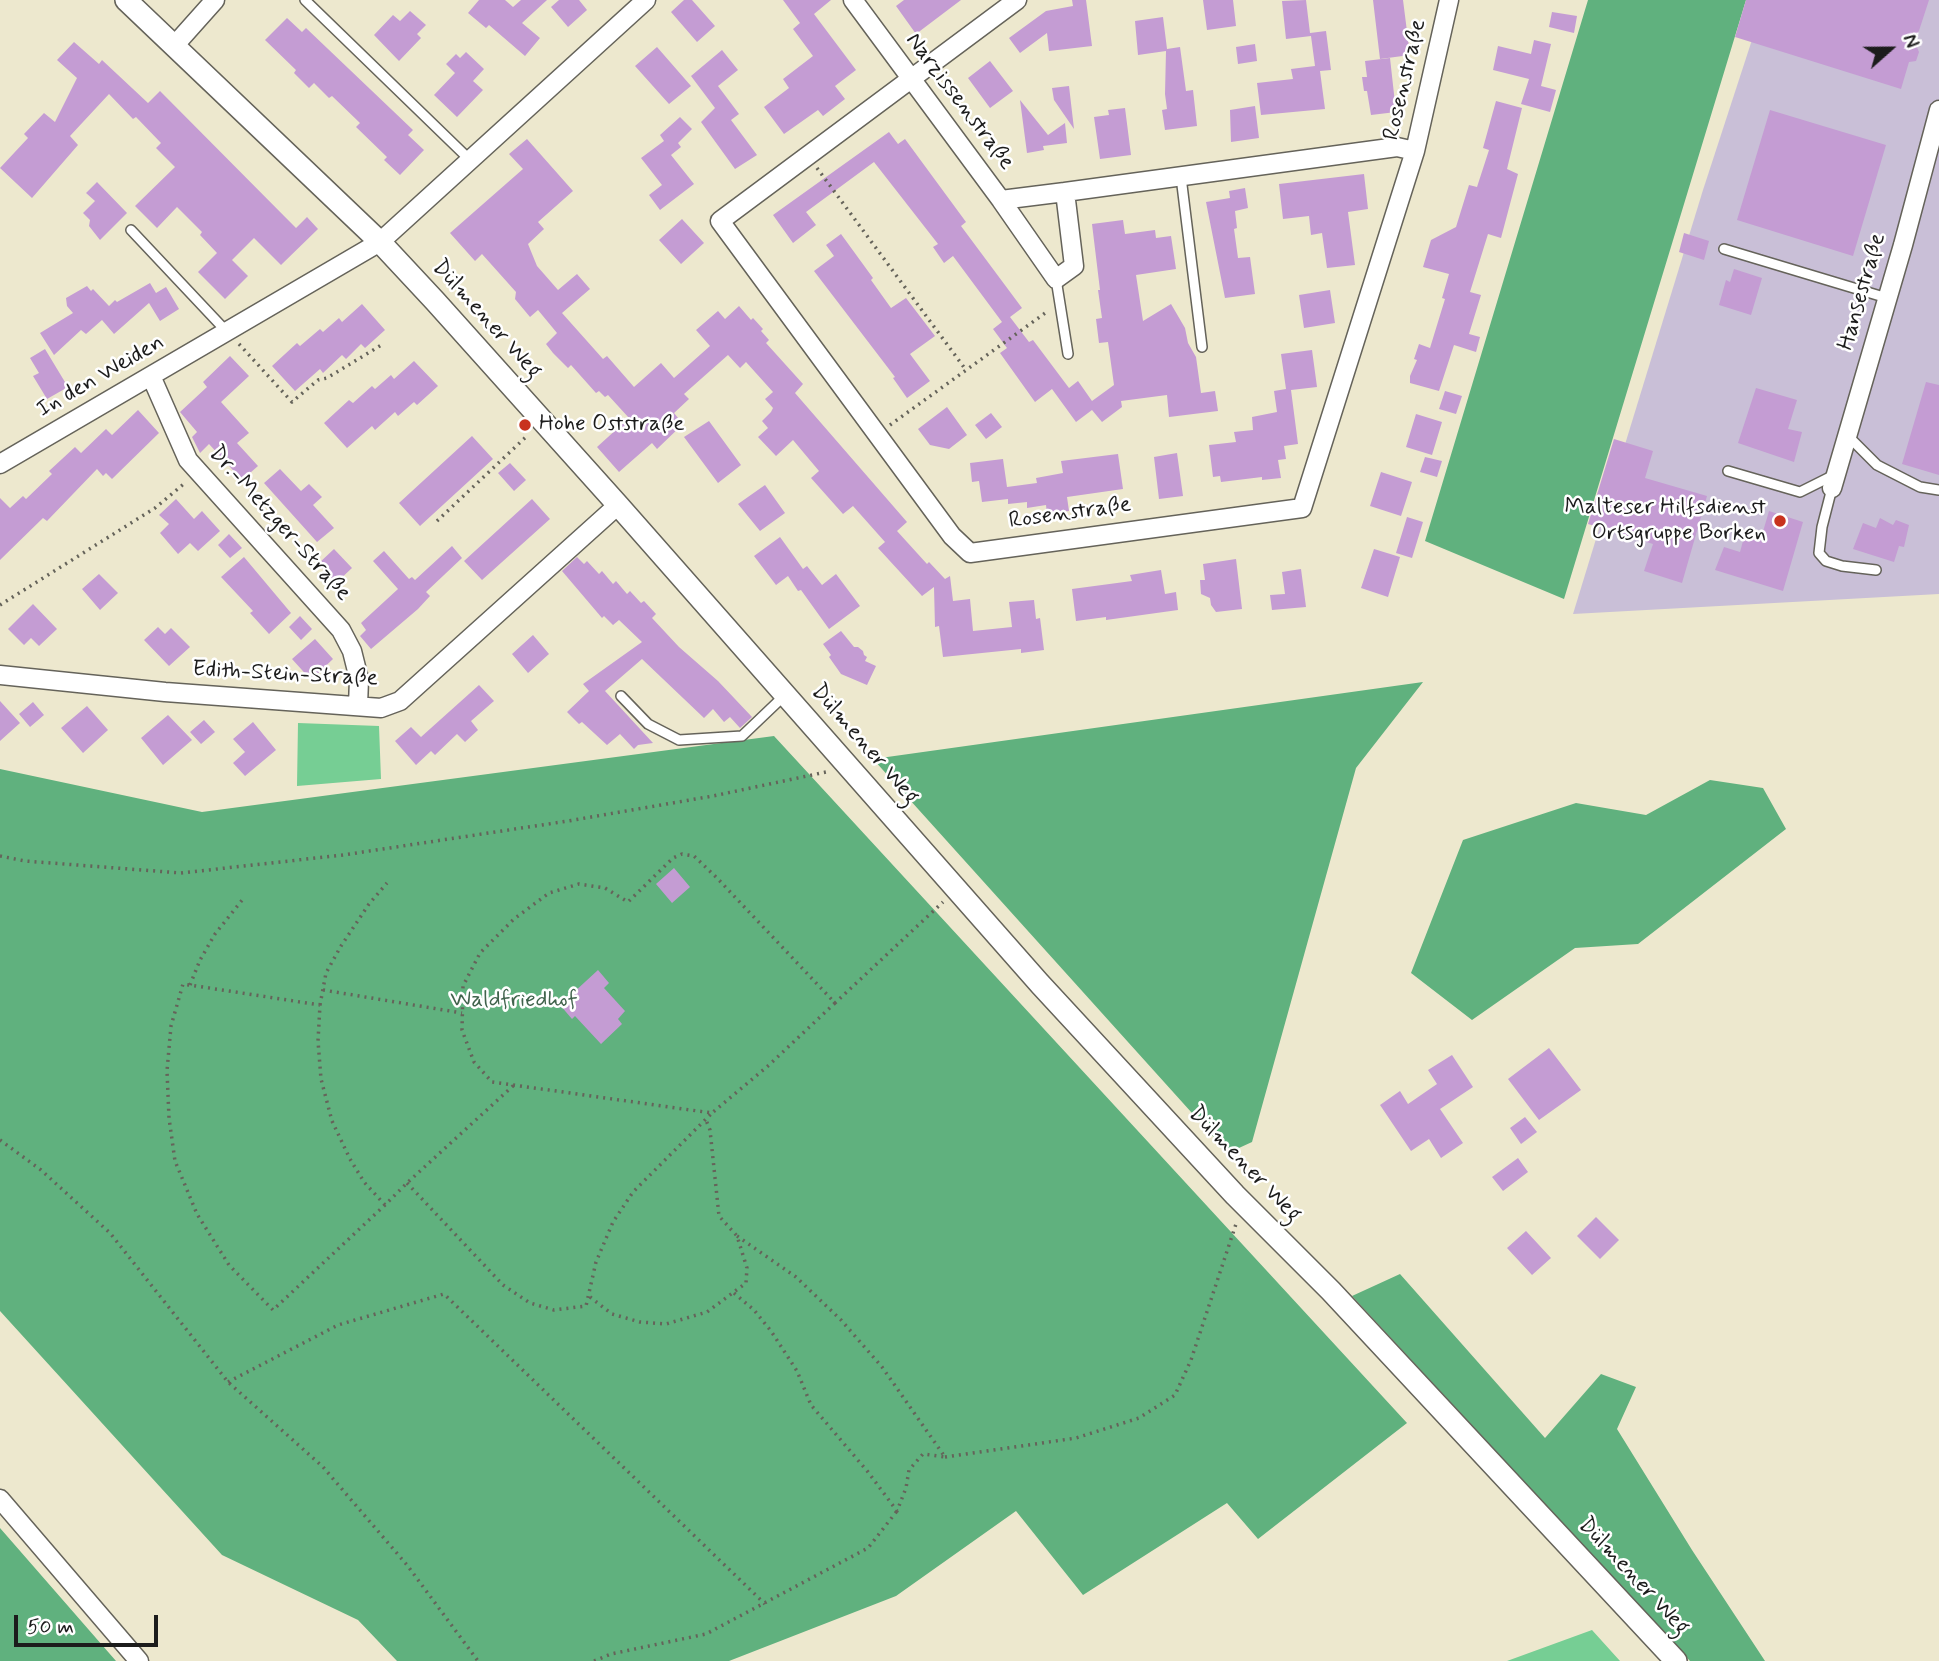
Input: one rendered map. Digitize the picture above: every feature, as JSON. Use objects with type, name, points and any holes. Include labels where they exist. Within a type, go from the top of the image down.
[{"type":"street","name":"Dülmener Weg","points":[[126,0],[380,242],[618,505],[1040,984],[1235,1195],[1331,1291],[1676,1661]]},
{"type":"street","points":[[174,46],[215,0]]},
{"type":"street","points":[[380,242],[646,0]]},
{"type":"street","name":"Narzissenstraße","points":[[853,0],[1002,200],[1056,279]]},
{"type":"street","name":"Rosenstraße","points":[[1017,0],[720,221],[952,536],[970,552],[1302,508],[1415,151],[1449,0]]},
{"type":"street","name":"Hansestraße","points":[[1834,481],[1939,110]]},
{"type":"street","name":"Narzissenstraße","points":[[1002,200],[1397,147],[1415,151]]},
{"type":"street","points":[[1056,279],[1074,266],[1065,192]]},
{"type":"street","name":"In den Weiden","points":[[0,464],[380,242]]},
{"type":"street","name":"Dr.-Metzger-Straße","points":[[151,376],[188,460],[341,630],[352,651],[359,679],[358,706]]},
{"type":"street","name":"Edith-Stein-Straße","points":[[0,675],[165,692],[381,708],[400,701],[618,505]]},
{"type":"street","points":[[0,1499],[139,1661]]},
{"type":"lane","points":[[305,0],[469,159]]},
{"type":"lane","points":[[1181,177],[1202,348]]},
{"type":"lane","points":[[131,230],[227,332]]},
{"type":"lane","points":[[1724,249],[1887,298]]},
{"type":"lane","name":"Narzissenstraße","points":[[1056,279],[1068,354]]},
{"type":"lane","points":[[1847,435],[1877,464],[1920,487],[1939,490]]},
{"type":"lane","points":[[1728,471],[1800,492],[1834,481]]},
{"type":"lane","points":[[1834,481],[1822,527],[1819,553],[1826,561],[1834,564],[1877,570]]},
{"type":"lane","name":"Dülmener Weg","points":[[621,696],[648,724],[679,740],[742,736],[785,695]]},
{"type":"path","points":[[807,155],[966,370]]},
{"type":"path","points":[[876,434],[1059,304]]},
{"type":"path","points":[[227,332],[292,402],[318,380],[327,378],[383,344]]},
{"type":"path","points":[[437,521],[543,421]]},
{"type":"path","points":[[0,605],[155,508],[198,472]]},
{"type":"path","points":[[0,856],[25,861],[181,873],[343,855],[568,821],[713,796],[826,772]]},
{"type":"path","points":[[712,1113],[492,1082],[474,1062],[462,1030],[463,986],[480,953],[514,919],[549,893],[579,884],[605,888],[628,902],[673,858],[682,854],[694,856],[717,878],[835,1003]]},
{"type":"path","points":[[385,1205],[364,1182],[332,1121],[321,1079],[318,1041],[320,1005],[326,973],[369,904],[387,883]]},
{"type":"path","points":[[407,1183],[503,1285],[530,1303],[554,1310],[586,1306],[596,1262],[613,1222],[633,1192],[712,1113],[769,1065],[957,890]]},
{"type":"path","points":[[190,985],[215,934],[243,899]]},
{"type":"path","points":[[320,1005],[183,984],[171,1026],[167,1071],[169,1118],[176,1161],[197,1214],[229,1265],[273,1310],[514,1085]]},
{"type":"path","points":[[323,990],[462,1013]]},
{"type":"path","points":[[706,1120],[710,1130],[719,1216],[737,1236],[796,1277],[841,1320],[882,1367],[945,1457]]},
{"type":"path","points":[[0,1140],[41,1170],[110,1233],[228,1382],[323,1467],[407,1565],[478,1661]]},
{"type":"path","points":[[594,1661],[611,1654],[706,1634],[868,1548],[897,1511],[906,1488],[909,1470],[923,1454],[945,1457],[1076,1438],[1139,1418],[1175,1395],[1191,1360],[1237,1222]]},
{"type":"path","points":[[589,1297],[612,1314],[640,1322],[666,1324],[706,1312],[746,1283],[747,1268],[737,1236]]},
{"type":"path","points":[[734,1293],[754,1310],[771,1331],[797,1371],[811,1405],[897,1511]]},
{"type":"path","points":[[228,1382],[338,1325],[444,1294],[765,1604]]},
{"type":"shaded area","points":[[1765,0],[1939,0],[1939,594],[1573,614],[1703,190]]},
{"type":"green space","points":[[1588,0],[1746,0],[1564,599],[1425,541]]},
{"type":"green space","points":[[1423,682],[1356,768],[1252,1142],[1228,1153],[873,759]]},
{"type":"green space","points":[[298,723],[379,726],[381,779],[297,786]]},
{"type":"green space","name":"Waldfriedhof","points":[[774,736],[1407,1423],[1258,1539],[1227,1503],[1083,1595],[1016,1511],[896,1596],[729,1661],[397,1661],[358,1620],[222,1555],[0,1311],[0,769],[202,812]]},
{"type":"green space","points":[[1710,780],[1763,788],[1786,829],[1638,944],[1575,948],[1472,1020],[1411,973],[1463,840],[1576,803],[1646,815]]},
{"type":"green space","points":[[1400,1274],[1545,1438],[1601,1374],[1636,1387],[1617,1429],[1765,1661],[1690,1661],[1352,1296]]},
{"type":"green space","points":[[0,1528],[116,1661],[0,1661]]},
{"type":"green space","points":[[1592,1630],[1620,1661],[1507,1661]]},
{"type":"building","points":[[479,0],[505,0],[513,7],[521,0],[547,0],[522,23],[540,38],[525,56],[489,25],[486,28],[468,13]]},
{"type":"building","points":[[559,0],[579,0],[587,10],[568,27],[551,7]]},
{"type":"building","points":[[684,0],[692,0],[715,26],[697,42],[671,12]]},
{"type":"building","points":[[783,0],[831,0],[814,14],[856,70],[835,86],[845,99],[823,116],[818,110],[784,134],[764,107],[789,88],[783,79],[813,56],[793,29],[800,23]]},
{"type":"building","points":[[904,0],[961,0],[916,34],[896,6]]},
{"type":"building","points":[[1072,0],[1086,0],[1092,46],[1049,51],[1047,33],[1020,53],[1009,38],[1046,11],[1073,6]]},
{"type":"building","points":[[1203,0],[1233,0],[1236,26],[1207,30]]},
{"type":"building","points":[[1306,0],[1310,33],[1326,31],[1331,70],[1320,71],[1325,109],[1261,115],[1257,83],[1293,79],[1291,69],[1315,66],[1311,36],[1286,39],[1282,1]]},
{"type":"building","points":[[1373,0],[1403,0],[1410,55],[1380,59]]},
{"type":"building","points":[[1746,0],[1929,0],[1915,43],[1919,52],[1916,61],[1909,62],[1901,89],[1735,37]]},
{"type":"building","points":[[410,11],[426,25],[417,34],[421,38],[399,61],[374,35],[393,15],[400,21]]},
{"type":"building","points":[[1552,12],[1577,16],[1574,33],[1549,27]]},
{"type":"building","points":[[1163,17],[1167,49],[1180,47],[1186,91],[1193,90],[1197,126],[1165,130],[1162,110],[1167,109],[1166,51],[1138,55],[1135,21]]},
{"type":"building","points":[[287,18],[302,32],[306,28],[413,130],[408,135],[424,150],[400,175],[384,160],[387,157],[356,127],[360,123],[314,83],[309,88],[294,73],[296,70],[265,40]]},
{"type":"building","points":[[1534,40],[1551,44],[1541,86],[1556,90],[1550,112],[1521,104],[1529,79],[1493,70],[1498,46],[1531,54]]},
{"type":"building","points":[[74,42],[99,64],[102,60],[148,103],[160,91],[296,228],[307,217],[318,229],[281,265],[254,238],[232,260],[248,276],[225,299],[198,272],[217,253],[200,235],[202,232],[177,207],[157,228],[135,206],[175,167],[156,148],[161,143],[109,94],[70,136],[78,145],[32,198],[0,168],[28,138],[24,134],[44,113],[55,122],[77,78],[57,60]]},
{"type":"building","points":[[1255,44],[1257,61],[1238,64],[1236,47]]},
{"type":"building","points":[[657,47],[691,86],[669,104],[635,66]]},
{"type":"building","points":[[722,50],[738,70],[718,86],[739,114],[731,120],[757,155],[735,169],[701,122],[715,108],[691,76]]},
{"type":"building","points":[[466,52],[484,69],[473,81],[483,90],[457,117],[434,95],[455,73],[446,64],[456,54],[460,58]]},
{"type":"building","points":[[1390,58],[1396,112],[1371,115],[1362,77],[1367,77],[1365,61]]},
{"type":"building","points":[[990,61],[1013,91],[990,108],[968,78]]},
{"type":"building","points":[[1069,86],[1074,129],[1054,100],[1052,88]]},
{"type":"building","points":[[1020,100],[1048,135],[1065,123],[1067,143],[1043,146],[1044,150],[1027,153]]},
{"type":"building","points":[[1496,101],[1522,108],[1507,169],[1518,174],[1501,238],[1488,234],[1470,292],[1481,295],[1469,334],[1480,337],[1476,352],[1454,345],[1439,391],[1410,383],[1419,344],[1430,348],[1445,299],[1442,298],[1449,274],[1423,267],[1431,240],[1456,227],[1469,185],[1477,187],[1489,150],[1483,148]]},
{"type":"building","points":[[1255,106],[1259,138],[1231,142],[1230,110]]},
{"type":"building","points":[[1125,108],[1131,155],[1100,159],[1094,117],[1109,115],[1108,110]]},
{"type":"building","points":[[1770,110],[1886,145],[1853,256],[1737,220]]},
{"type":"building","points":[[680,117],[692,129],[678,143],[681,147],[671,155],[694,184],[660,210],[649,195],[662,185],[641,158],[664,141],[660,135]]},
{"type":"building","points":[[889,132],[898,144],[905,139],[966,222],[961,226],[1022,308],[1010,317],[1029,342],[1033,340],[1069,388],[1078,381],[1092,401],[1114,385],[1108,342],[1099,343],[1096,319],[1102,318],[1092,224],[1123,220],[1125,234],[1155,230],[1156,238],[1171,236],[1176,269],[1136,275],[1143,321],[1171,304],[1185,328],[1188,343],[1196,357],[1201,393],[1215,391],[1218,411],[1169,417],[1167,395],[1121,401],[1122,407],[1102,422],[1092,410],[1076,422],[1052,389],[1035,402],[1000,353],[1007,348],[993,329],[1002,322],[953,256],[944,263],[933,247],[938,244],[874,162],[806,212],[816,225],[793,243],[773,215]]},
{"type":"building","points":[[527,139],[573,191],[538,222],[544,229],[528,244],[537,266],[558,290],[577,274],[590,289],[562,313],[603,359],[607,356],[634,387],[661,363],[674,378],[710,346],[696,330],[718,311],[725,319],[739,306],[763,329],[761,331],[769,340],[766,343],[803,384],[795,393],[907,522],[897,531],[927,564],[929,562],[945,579],[950,576],[953,601],[970,599],[973,631],[1012,627],[1009,602],[1034,600],[1036,619],[1040,618],[1044,650],[1021,653],[1021,649],[943,657],[939,626],[935,627],[934,587],[922,596],[878,548],[885,542],[853,506],[843,514],[811,478],[819,471],[793,440],[776,456],[758,437],[768,428],[762,421],[773,408],[765,399],[773,392],[746,362],[740,368],[728,355],[684,394],[689,399],[674,413],[683,424],[657,449],[652,443],[619,472],[597,447],[629,418],[608,395],[605,397],[599,391],[596,393],[571,365],[568,368],[553,353],[546,344],[557,333],[538,310],[530,317],[515,299],[516,292],[482,254],[475,261],[450,233],[523,169],[509,154]]},
{"type":"building","points":[[1364,174],[1368,209],[1348,212],[1355,265],[1327,268],[1322,233],[1311,235],[1309,216],[1283,219],[1279,184]]},
{"type":"building","points":[[97,182],[127,213],[100,240],[89,226],[90,220],[83,213],[95,201],[86,193]]},
{"type":"building","points":[[1245,188],[1248,208],[1235,211],[1237,228],[1234,229],[1238,258],[1250,257],[1255,294],[1225,298],[1206,202],[1230,198],[1229,191]]},
{"type":"building","points":[[682,219],[704,243],[681,264],[659,240]]},
{"type":"building","points":[[1684,233],[1709,241],[1704,260],[1679,252]]},
{"type":"building","points":[[841,234],[891,308],[906,298],[935,336],[910,354],[930,381],[907,398],[893,378],[895,377],[814,271],[834,256],[826,245]]},
{"type":"building","points":[[1734,269],[1762,278],[1751,315],[1719,305],[1726,280],[1730,282]]},
{"type":"building","points":[[150,283],[156,293],[166,287],[179,309],[160,321],[149,303],[114,334],[102,320],[86,334],[81,330],[54,355],[40,333],[73,313],[67,306],[66,298],[87,286],[109,306],[115,300],[117,302]]},
{"type":"building","points":[[1330,290],[1335,323],[1304,328],[1299,295]]},
{"type":"building","points":[[362,304],[385,330],[365,348],[361,344],[346,359],[342,355],[323,373],[320,369],[295,391],[272,366],[297,343],[300,346],[320,329],[323,332],[339,318],[342,322]]},
{"type":"building","points":[[45,349],[68,387],[47,399],[33,376],[39,373],[30,358]]},
{"type":"building","points":[[1312,350],[1317,387],[1291,390],[1298,444],[1284,446],[1286,459],[1278,460],[1281,478],[1262,480],[1262,477],[1221,482],[1220,476],[1213,477],[1209,445],[1236,442],[1234,432],[1253,430],[1252,417],[1277,412],[1274,391],[1286,389],[1281,354]]},
{"type":"building","points":[[230,356],[249,376],[221,402],[249,433],[237,443],[258,466],[242,480],[209,444],[200,453],[192,437],[197,432],[180,412],[207,387],[203,382]]},
{"type":"building","points":[[414,361],[438,386],[417,405],[414,402],[398,416],[395,412],[375,430],[372,426],[347,448],[324,423],[349,400],[353,403],[372,386],[375,389],[391,375],[394,379]]},
{"type":"building","points":[[1926,382],[1939,385],[1939,475],[1902,464]]},
{"type":"building","points":[[1756,388],[1797,400],[1788,429],[1802,432],[1794,462],[1738,443]]},
{"type":"building","points":[[1445,391],[1462,396],[1456,414],[1439,409]]},
{"type":"building","points":[[947,407],[967,435],[949,449],[930,445],[918,429]]},
{"type":"building","points":[[138,410],[159,433],[112,479],[106,473],[103,476],[97,469],[47,521],[43,518],[0,560],[0,498],[10,508],[23,496],[26,499],[52,474],[49,471],[75,447],[81,453],[106,429],[112,435]]},
{"type":"building","points":[[991,413],[1002,427],[986,439],[975,425]]},
{"type":"building","points":[[1416,414],[1442,422],[1432,455],[1406,447]]},
{"type":"building","points":[[709,421],[741,465],[718,483],[684,437]]},
{"type":"building","points":[[472,436],[493,459],[420,526],[399,503]]},
{"type":"building","points":[[1614,439],[1653,451],[1645,478],[1707,496],[1682,583],[1644,571],[1653,544],[1588,524]]},
{"type":"building","points":[[1177,453],[1183,496],[1159,499],[1154,457]]},
{"type":"building","points":[[1118,454],[1123,489],[1067,497],[1069,511],[1047,514],[1046,505],[1027,508],[1027,502],[1008,504],[1008,499],[982,502],[979,481],[972,482],[970,463],[1003,459],[1007,487],[1037,483],[1036,478],[1063,473],[1061,461]]},
{"type":"building","points":[[1425,457],[1442,461],[1437,477],[1420,472]]},
{"type":"building","points":[[510,463],[526,480],[514,491],[498,473]]},
{"type":"building","points":[[280,469],[301,491],[309,484],[322,497],[313,505],[334,528],[317,542],[264,483]]},
{"type":"building","points":[[1381,472],[1412,482],[1401,516],[1370,506]]},
{"type":"building","points":[[765,485],[785,513],[760,531],[738,504]]},
{"type":"building","points":[[176,499],[194,519],[202,511],[220,531],[198,551],[190,543],[178,554],[160,533],[169,524],[159,515]]},
{"type":"building","points":[[532,499],[550,519],[482,580],[464,561]]},
{"type":"building","points":[[1769,511],[1803,522],[1783,591],[1715,570],[1724,547],[1740,552],[1746,530],[1762,535]]},
{"type":"building","points":[[1407,517],[1423,522],[1412,558],[1396,553]]},
{"type":"building","points":[[1880,518],[1893,525],[1896,520],[1909,525],[1904,547],[1899,546],[1894,562],[1853,549],[1863,523],[1876,528]]},
{"type":"building","points":[[229,534],[242,548],[230,558],[218,545]]},
{"type":"building","points":[[780,537],[803,569],[807,566],[822,585],[836,574],[860,606],[829,629],[788,576],[776,585],[754,556]]},
{"type":"building","points":[[452,546],[462,558],[426,592],[430,596],[418,609],[371,649],[360,636],[366,630],[361,623],[398,589],[373,561],[384,551],[409,579],[412,577],[415,580]]},
{"type":"building","points":[[334,549],[352,568],[336,583],[318,564]]},
{"type":"building","points":[[1374,549],[1400,557],[1388,597],[1361,588]]},
{"type":"building","points":[[244,557],[291,613],[269,634],[250,613],[253,611],[221,577]]},
{"type":"building","points":[[577,557],[584,564],[587,561],[599,574],[602,571],[613,584],[616,581],[627,594],[630,591],[641,603],[644,601],[656,614],[652,618],[679,647],[718,681],[752,717],[740,728],[730,717],[724,722],[713,709],[704,718],[642,659],[605,691],[653,743],[638,745],[634,749],[620,734],[607,745],[582,722],[579,724],[567,712],[589,691],[583,684],[642,642],[619,620],[613,625],[604,616],[602,618],[562,571]]},
{"type":"building","points":[[1236,559],[1242,609],[1216,612],[1210,598],[1201,594],[1200,580],[1205,580],[1203,564]]},
{"type":"building","points":[[1301,569],[1306,607],[1272,610],[1270,595],[1285,594],[1282,572]]},
{"type":"building","points":[[1161,570],[1165,594],[1176,592],[1178,610],[1106,620],[1106,617],[1076,621],[1072,589],[1132,581],[1130,575]]},
{"type":"building","points":[[99,574],[118,593],[100,610],[82,589]]},
{"type":"building","points":[[33,604],[57,629],[39,646],[31,638],[24,645],[8,629]]},
{"type":"building","points":[[300,616],[312,629],[301,640],[289,627]]},
{"type":"building","points":[[158,627],[165,634],[171,628],[190,647],[169,666],[144,640]]},
{"type":"building","points":[[841,631],[854,647],[863,651],[867,657],[865,661],[876,666],[867,685],[841,674],[829,657],[831,655],[823,644]]},
{"type":"building","points":[[533,635],[549,654],[528,673],[512,654]]},
{"type":"building","points":[[315,639],[333,659],[311,680],[292,659]]},
{"type":"building","points":[[479,685],[494,701],[471,721],[478,730],[465,742],[457,734],[435,755],[431,751],[416,765],[395,741],[411,727],[421,737]]},
{"type":"building","points":[[0,701],[20,723],[0,741]]},
{"type":"building","points":[[33,702],[44,715],[30,727],[19,714]]},
{"type":"building","points":[[87,706],[108,730],[83,753],[61,728]]},
{"type":"building","points":[[168,715],[192,740],[163,765],[141,738]]},
{"type":"building","points":[[204,720],[215,732],[201,744],[190,732]]},
{"type":"building","points":[[253,722],[276,750],[245,776],[233,763],[245,752],[233,739]]},
{"type":"building","points":[[674,868],[690,887],[672,903],[656,884]]},
{"type":"building","points":[[598,970],[609,983],[604,988],[625,1011],[618,1019],[622,1024],[601,1044],[575,1016],[572,1019],[560,1005]]},
{"type":"building","points":[[1549,1048],[1581,1090],[1539,1120],[1508,1079]]},
{"type":"building","points":[[1452,1055],[1473,1087],[1440,1109],[1463,1143],[1441,1158],[1429,1139],[1411,1151],[1380,1105],[1400,1091],[1408,1104],[1437,1084],[1428,1070]]},
{"type":"building","points":[[1525,1117],[1537,1132],[1521,1144],[1510,1128]]},
{"type":"building","points":[[1518,1158],[1528,1172],[1503,1191],[1492,1177]]},
{"type":"building","points":[[1596,1217],[1619,1240],[1600,1259],[1577,1236]]},
{"type":"building","points":[[1526,1231],[1551,1258],[1532,1275],[1507,1248]]},
{"type":"place","name":"Hohe Oststraße","points":[[525,425]]},
{"type":"place","name":"Malteser Hilfsdienst Ortsgruppe Borken","points":[[1780,521]]}]
